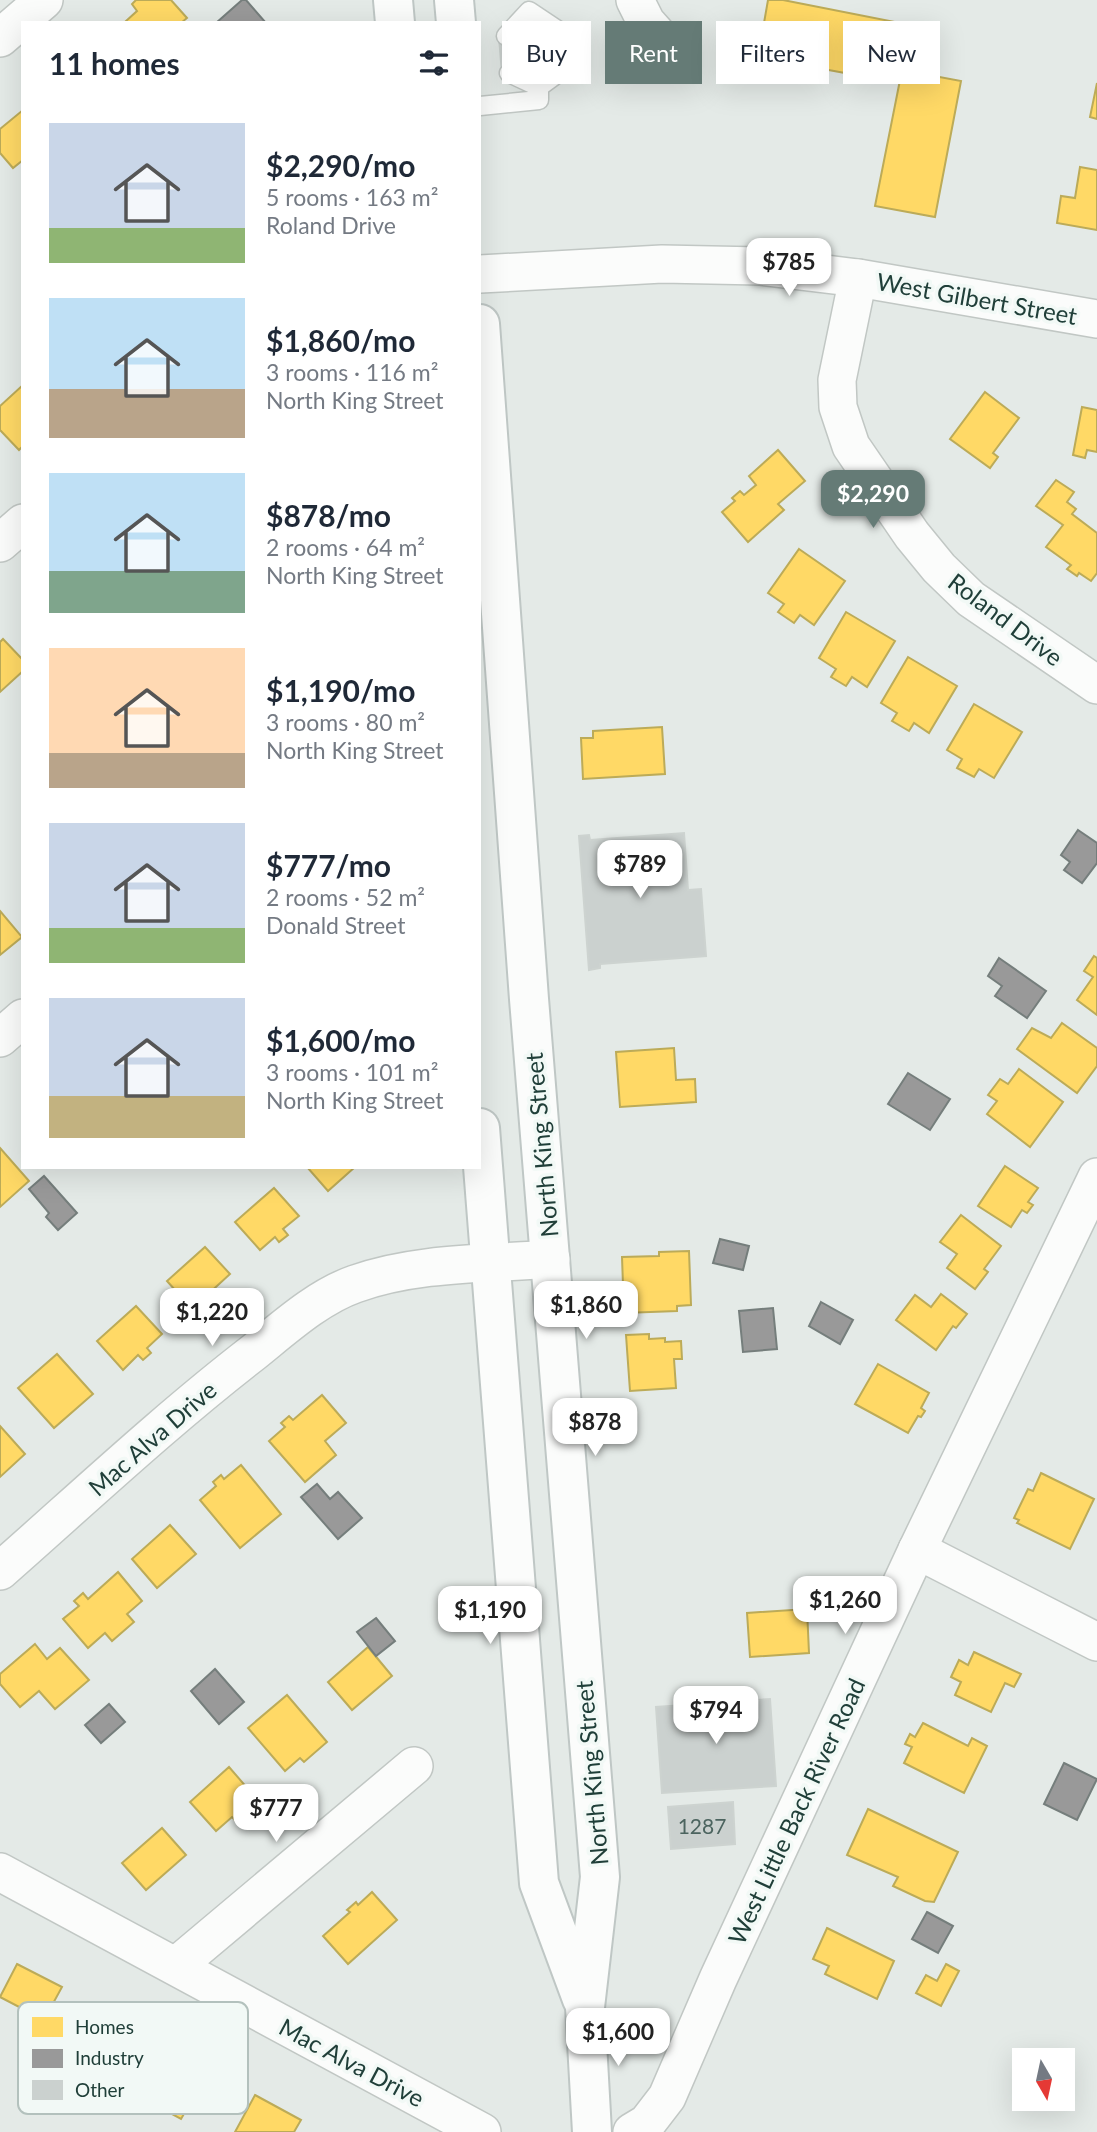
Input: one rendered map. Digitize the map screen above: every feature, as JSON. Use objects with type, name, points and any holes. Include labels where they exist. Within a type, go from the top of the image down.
[{"type":"main road","points":[[393,0],[395,21]]},
{"type":"main road","points":[[454,0],[456,21]]},
{"type":"main road","name":"North King Street","points":[[481,337],[600,1877],[585,2007],[592,2132]]},
{"type":"main road","name":"North King Street","points":[[481,1142],[539,1883],[585,2007]]},
{"type":"street","points":[[0,38],[44,0]]},
{"type":"street","points":[[635,0],[646,21]]},
{"type":"street","name":"West Gilbert Street","points":[[481,274],[709,264],[801,270],[1097,319]]},
{"type":"street","name":"Roland Drive","points":[[858,278],[837,380],[838,407],[851,446],[912,535],[939,568],[971,598],[1097,685]]},
{"type":"street","points":[[0,543],[21,525]]},
{"type":"street","points":[[0,1038],[21,1020]]},
{"type":"street","name":"West Little Back River Road","points":[[632,2132],[647,2123],[667,2097],[718,1979],[917,1550],[1097,1177]]},
{"type":"street","name":"Mac Alva Drive","points":[[0,1571],[223,1376],[295,1319],[331,1295],[385,1275],[551,1259]]},
{"type":"street","points":[[917,1550],[1097,1642]]},
{"type":"street","points":[[176,1966],[414,1766]]},
{"type":"street","name":"Mac Alva Drive","points":[[0,1872],[242,2002]]},
{"type":"street","name":"Mac Alva Drive","points":[[248,2005],[482,2132]]},
{"type":"lane","points":[[517,21],[528,5],[547,21]]},
{"type":"lane","points":[[481,106],[539,100],[538,84]]},
{"type":"building: Homes","points":[[136,0],[171,0],[187,18],[183,21],[126,21],[137,11],[132,4]]},
{"type":"building: Homes","points":[[768,0],[783,0],[890,21],[843,21],[843,73],[829,70],[829,21],[764,21]]},
{"type":"building: Homes","points":[[940,77],[961,81],[935,217],[875,206],[899,84],[940,84]]},
{"type":"building: Homes","points":[[1097,83],[1097,119],[1090,117]]},
{"type":"building: Homes","points":[[21,112],[21,162],[13,168],[0,153],[0,129]]},
{"type":"building: Homes","points":[[1080,167],[1097,170],[1097,230],[1057,223],[1061,196],[1075,198]]},
{"type":"building: Homes","points":[[21,387],[19,450],[0,430],[0,406]]},
{"type":"building: Homes","points":[[985,392],[1019,418],[993,453],[998,457],[990,468],[950,439]]},
{"type":"building: Homes","points":[[1082,407],[1097,410],[1097,452],[1087,450],[1085,458],[1073,455]]},
{"type":"building: Homes","points":[[778,450],[805,481],[778,504],[784,510],[748,542],[722,512],[735,501],[732,498],[740,491],[744,495],[756,485],[749,476]]},
{"type":"building: Homes","points":[[1056,480],[1074,492],[1067,502],[1076,509],[1072,514],[1097,533],[1097,573],[1091,581],[1067,569],[1071,565],[1046,547],[1063,525],[1036,506]]},
{"type":"building: Homes","points":[[799,549],[845,581],[814,625],[800,615],[794,623],[778,612],[784,604],[768,593]]},
{"type":"building: Homes","points":[[846,612],[895,641],[867,687],[852,677],[846,686],[831,677],[836,669],[819,658]]},
{"type":"building: Homes","points":[[3,639],[21,658],[21,673],[0,692],[0,642]]},
{"type":"building: Homes","points":[[908,657],[957,686],[929,733],[914,723],[909,731],[892,721],[897,713],[881,703]]},
{"type":"building: Homes","points":[[974,704],[1022,732],[994,778],[979,769],[974,777],[957,768],[962,759],[947,750]]},
{"type":"building: Homes","points":[[662,727],[665,774],[583,779],[581,738],[593,738],[593,731]]},
{"type":"building: Homes","points":[[0,911],[21,938],[0,955]]},
{"type":"building: Homes","points":[[1094,956],[1097,958],[1097,1015],[1077,1000],[1093,977],[1084,971]]},
{"type":"building: Homes","points":[[1062,1023],[1097,1048],[1097,1066],[1077,1093],[1017,1049],[1032,1028],[1051,1038]]},
{"type":"building: Homes","points":[[674,1048],[676,1080],[695,1079],[696,1102],[620,1107],[616,1052]]},
{"type":"building: Homes","points":[[1019,1069],[1063,1102],[1030,1147],[987,1114],[997,1101],[988,1095],[1000,1079],[1008,1084]]},
{"type":"building: Homes","points":[[0,1148],[29,1181],[0,1207]]},
{"type":"building: Homes","points":[[1005,1166],[1038,1188],[1028,1202],[1033,1205],[1027,1213],[1022,1210],[1011,1227],[978,1206]]},
{"type":"building: Homes","points":[[309,1169],[353,1169],[328,1191]]},
{"type":"building: Homes","points":[[274,1188],[299,1216],[283,1229],[288,1235],[279,1242],[275,1237],[260,1250],[235,1222]]},
{"type":"building: Homes","points":[[961,1215],[1001,1246],[984,1269],[988,1272],[975,1289],[947,1268],[957,1254],[940,1242]]},
{"type":"building: Homes","points":[[205,1247],[230,1274],[192,1309],[167,1281]]},
{"type":"building: Homes","points":[[689,1251],[691,1305],[677,1306],[677,1311],[624,1313],[622,1257],[659,1256],[659,1252]]},
{"type":"building: Homes","points":[[941,1294],[967,1314],[956,1328],[953,1326],[936,1350],[896,1320],[915,1295],[931,1307]]},
{"type":"building: Homes","points":[[136,1306],[162,1334],[147,1348],[151,1353],[143,1360],[138,1355],[123,1370],[97,1341]]},
{"type":"building: Homes","points":[[649,1334],[649,1339],[681,1341],[682,1359],[674,1359],[676,1388],[630,1391],[626,1335]]},
{"type":"building: Homes","points":[[57,1354],[93,1394],[54,1428],[18,1388]]},
{"type":"building: Homes","points":[[878,1364],[929,1393],[921,1408],[925,1411],[921,1417],[918,1416],[908,1433],[855,1404]]},
{"type":"building: Homes","points":[[322,1395],[346,1423],[325,1441],[336,1455],[305,1482],[269,1441],[285,1427],[281,1423],[289,1416],[293,1420]]},
{"type":"building: Homes","points":[[0,1426],[25,1454],[0,1477]]},
{"type":"building: Homes","points":[[241,1465],[281,1514],[240,1548],[200,1500],[216,1486],[213,1482],[221,1475],[224,1479]]},
{"type":"building: Homes","points":[[1041,1473],[1094,1499],[1070,1549],[1017,1523],[1019,1520],[1014,1518],[1028,1489],[1033,1491]]},
{"type":"building: Homes","points":[[170,1525],[196,1554],[157,1588],[132,1559]]},
{"type":"building: Homes","points":[[118,1572],[142,1601],[127,1614],[134,1622],[112,1641],[105,1633],[88,1648],[63,1619],[79,1606],[74,1601],[83,1593],[88,1599]]},
{"type":"building: Homes","points":[[807,1609],[809,1653],[750,1657],[747,1613]]},
{"type":"building: Homes","points":[[35,1644],[47,1659],[60,1648],[89,1680],[55,1709],[39,1691],[20,1707],[0,1684],[0,1674]]},
{"type":"building: Homes","points":[[368,1647],[392,1676],[352,1710],[328,1682]]},
{"type":"building: Homes","points":[[974,1652],[1021,1674],[1014,1687],[1005,1683],[991,1712],[955,1695],[961,1682],[951,1677],[959,1660],[968,1665]]},
{"type":"building: Homes","points":[[287,1695],[327,1742],[304,1762],[300,1758],[285,1771],[248,1728]]},
{"type":"building: Homes","points":[[923,1723],[968,1746],[972,1738],[987,1746],[964,1793],[904,1763],[912,1747],[905,1744],[910,1734],[915,1737]]},
{"type":"building: Homes","points":[[229,1767],[255,1797],[238,1811],[241,1814],[235,1820],[232,1817],[216,1831],[190,1802]]},
{"type":"building: Homes","points":[[868,1809],[958,1852],[934,1902],[925,1901],[893,1886],[898,1877],[847,1855]]},
{"type":"building: Homes","points":[[162,1828],[186,1855],[146,1890],[122,1863]]},
{"type":"building: Homes","points":[[372,1892],[397,1920],[348,1964],[323,1936],[350,1912],[347,1910],[356,1902],[358,1905]]},
{"type":"building: Homes","points":[[827,1928],[894,1961],[877,1999],[825,1974],[829,1966],[813,1959]]},
{"type":"building: Homes","points":[[17,1964],[62,1987],[54,2002],[18,2002],[18,2006],[0,1997]]},
{"type":"building: Homes","points":[[946,1964],[959,1971],[941,2006],[916,1993],[926,1975],[937,1981]]},
{"type":"building: Homes","points":[[255,2095],[301,2120],[294,2132],[235,2132],[245,2114],[248,2114]]},
{"type":"building: Industry","points":[[242,0],[246,0],[264,21],[218,21]]},
{"type":"building: Industry","points":[[1078,830],[1097,843],[1097,863],[1082,883],[1064,870],[1070,862],[1061,855]]},
{"type":"building: Industry","points":[[999,958],[1046,991],[1027,1018],[995,996],[1002,986],[988,976]]},
{"type":"building: Industry","points":[[908,1073],[950,1099],[930,1130],[888,1104]]},
{"type":"building: Industry","points":[[44,1176],[77,1213],[58,1230],[46,1217],[49,1213],[29,1189]]},
{"type":"building: Industry","points":[[720,1239],[749,1246],[743,1270],[713,1263]]},
{"type":"building: Industry","points":[[821,1302],[853,1320],[840,1344],[809,1326]]},
{"type":"building: Industry","points":[[773,1308],[777,1349],[743,1352],[739,1311]]},
{"type":"building: Industry","points":[[317,1484],[330,1499],[338,1492],[362,1518],[338,1539],[301,1497]]},
{"type":"building: Industry","points":[[376,1618],[395,1641],[376,1656],[357,1632]]},
{"type":"building: Industry","points":[[215,1669],[244,1702],[219,1724],[191,1691]]},
{"type":"building: Industry","points":[[109,1704],[125,1722],[101,1743],[85,1725]]},
{"type":"building: Industry","points":[[1064,1763],[1097,1779],[1077,1820],[1044,1804]]},
{"type":"building: Industry","points":[[927,1912],[953,1926],[938,1953],[912,1939]]},
{"type":"building: Other","points":[[499,37],[502,37],[502,74]]},
{"type":"building: Other","points":[[684,833],[688,890],[701,889],[706,956],[600,964],[600,968],[589,970],[579,836],[589,835],[590,840]]},
{"type":"building: Other","points":[[770,1699],[776,1786],[662,1793],[656,1707]]},
{"type":"building: Other","points":[[733,1802],[735,1844],[671,1849],[668,1807]]}]
